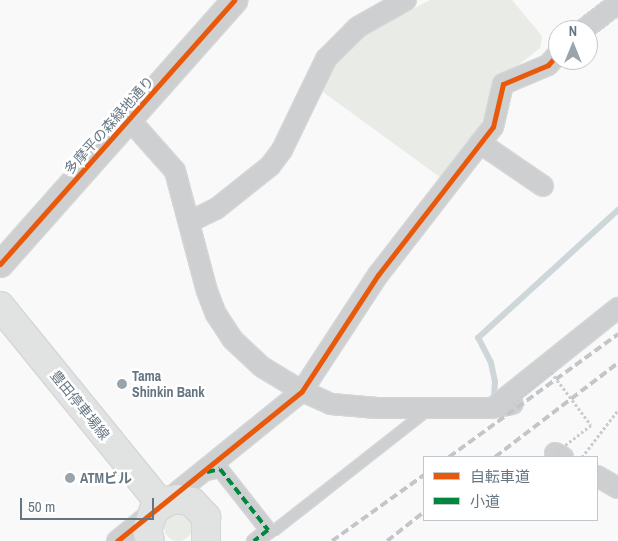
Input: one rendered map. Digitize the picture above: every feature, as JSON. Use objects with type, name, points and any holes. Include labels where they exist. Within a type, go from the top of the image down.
[{"type":"main road","name":"豊田停車場線","points":[[0,306],[161,504]]},
{"type":"main road","points":[[150,541],[149,520],[161,504],[178,499],[200,508],[209,525],[206,541]]},
{"type":"street","name":"多摩平の森緑地通り","points":[[0,264],[234,0]]},
{"type":"street","points":[[189,222],[216,209],[270,166],[282,150],[326,59],[358,27],[406,0]]},
{"type":"street","points":[[596,20],[618,3]]},
{"type":"street","points":[[119,540],[302,391],[378,275],[493,127],[503,84],[548,66]]},
{"type":"street","points":[[128,119],[175,171],[206,292],[232,339],[262,368],[302,391],[331,404],[377,408],[492,408],[513,404]]},
{"type":"street","points":[[480,143],[543,186]]},
{"type":"street","points":[[492,408],[618,308]]},
{"type":"street","points":[[202,473],[220,469],[268,530],[254,541]]},
{"type":"street","points":[[598,477],[618,488]]},
{"type":"lane","points":[[268,530],[275,530],[433,407]]},
{"type":"path","points":[[513,404],[551,372],[591,425],[559,455]]},
{"type":"path","points":[[583,456],[618,410]]},
{"type":"shaded area","points":[[430,0],[512,0],[542,36],[540,48],[493,85],[481,126],[441,178],[323,92],[330,66],[356,39]]},
{"type":"shaded area","points":[[178,513],[188,517],[192,527],[188,537],[178,541],[168,537],[164,527],[168,517]]},
{"type":"waterway","points":[[494,396],[495,382],[491,363],[478,338],[618,210]]},
{"type":"railway","points":[[450,456],[618,334]]},
{"type":"railway","points":[[496,456],[618,363]]},
{"type":"railway","points":[[332,541],[423,476]]},
{"type":"railway","points":[[387,541],[423,513]]},
{"type":"marked path","points":[[207,472],[220,469],[268,530],[254,541]]},
{"type":"cycle path","points":[[0,264],[234,0]]},
{"type":"cycle path","points":[[117,541],[302,391],[378,275],[493,127],[503,84],[548,65]]},
{"type":"place","name":"Tama Shinkin Bank","points":[[122,384]]},
{"type":"place","name":"ATMビル","points":[[70,478]]}]
